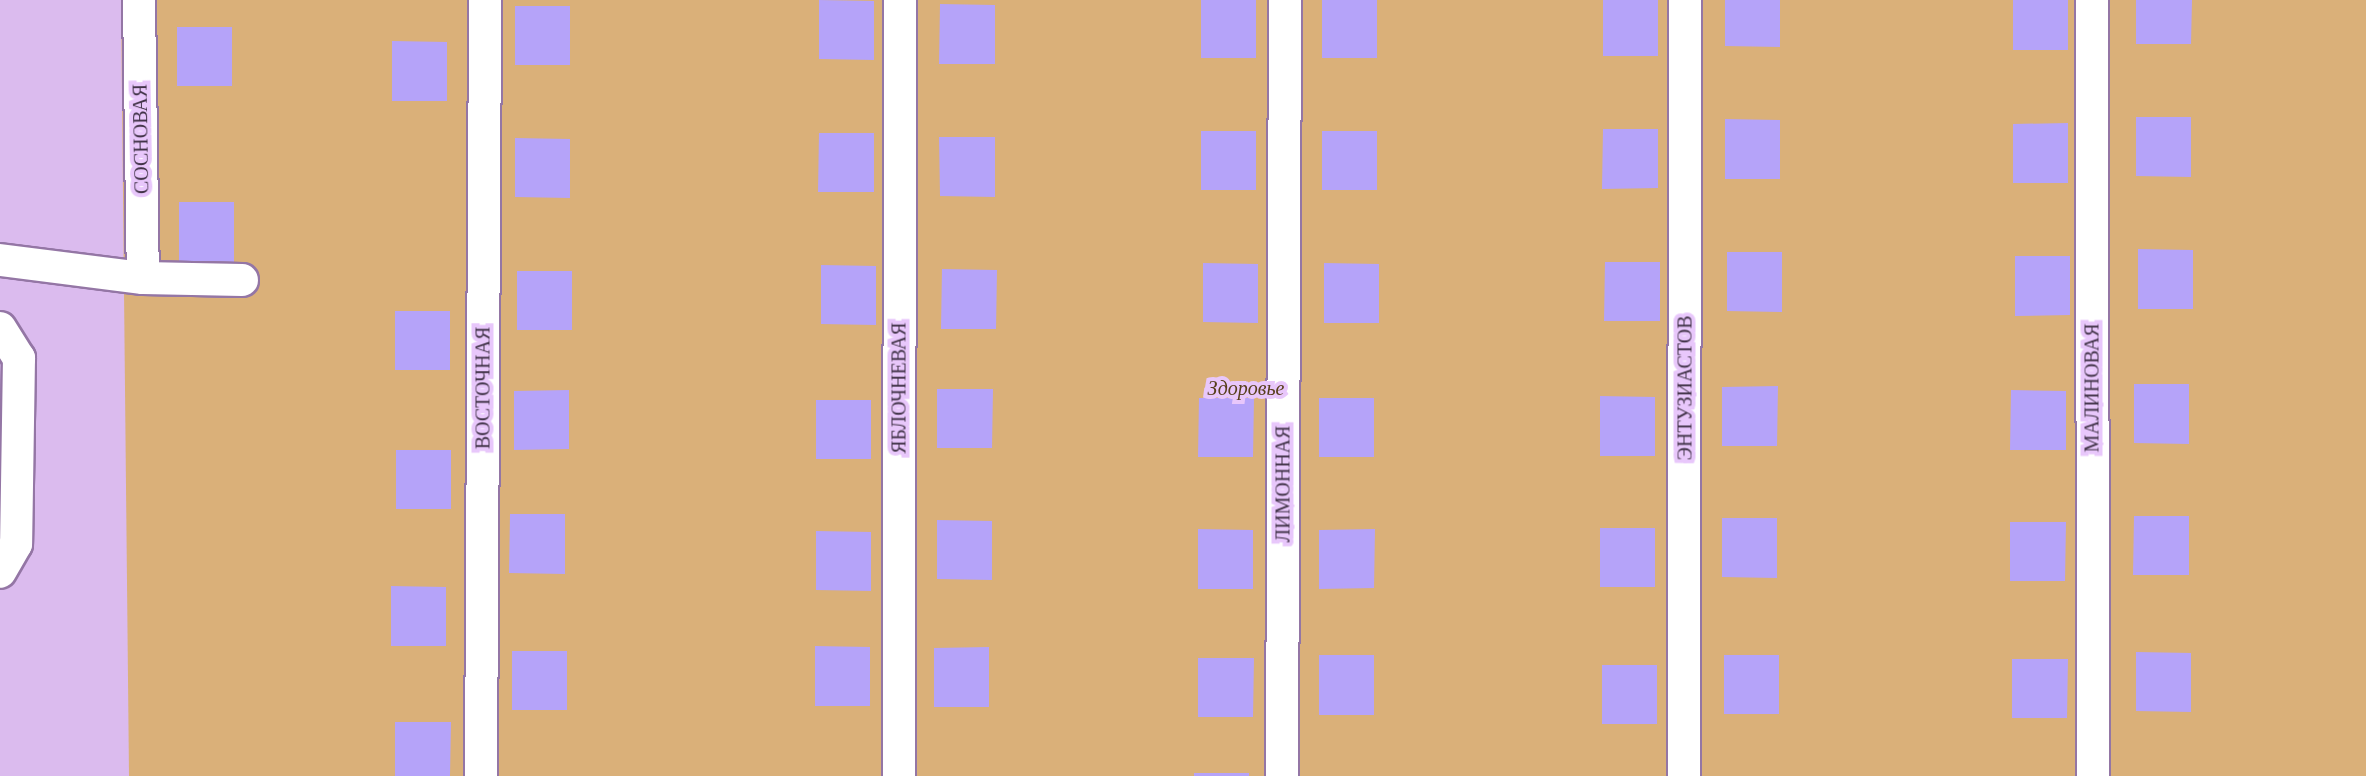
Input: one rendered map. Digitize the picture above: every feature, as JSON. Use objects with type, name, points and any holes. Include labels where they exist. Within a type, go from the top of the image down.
[{"type":"street","name":"СОСНОВАЯ","points":[[139,0],[143,278]]},
{"type":"street","name":"ВОСТОЧНАЯ","points":[[481,776],[485,0]]},
{"type":"street","name":"ЯБЛОЧНЕВАЯ","points":[[899,776],[900,0]]},
{"type":"street","name":"ЛИМОННАЯ","points":[[1282,776],[1285,0]]},
{"type":"street","name":"ЭНТУЗИАСТОВ","points":[[1684,776],[1685,0]]},
{"type":"street","name":"МАЛИНОВАЯ","points":[[2092,0],[2093,776]]},
{"type":"street","points":[[0,260],[143,278],[242,280]]},
{"type":"street","points":[[0,328],[19,358],[16,544],[0,572]]},
{"type":"green space","name":"Здоровье","points":[[121,0],[2366,0],[2366,776],[129,776]]},
{"type":"building","points":[[819,0],[874,1],[874,60],[819,59]]},
{"type":"building","points":[[1201,0],[1256,0],[1256,58],[1201,58]]},
{"type":"building","points":[[1322,0],[1377,0],[1377,58],[1322,58]]},
{"type":"building","points":[[1603,0],[1658,0],[1658,56],[1603,56]]},
{"type":"building","points":[[1725,0],[1780,0],[1780,47],[1725,46]]},
{"type":"building","points":[[2013,0],[2068,0],[2068,50],[2013,50]]},
{"type":"building","points":[[2136,0],[2192,0],[2191,44],[2136,44]]},
{"type":"building","points":[[940,4],[995,5],[995,64],[939,64]]},
{"type":"building","points":[[515,6],[570,6],[570,65],[515,65]]},
{"type":"building","points":[[177,27],[232,27],[232,86],[177,86]]},
{"type":"building","points":[[392,41],[447,42],[447,101],[392,101]]},
{"type":"building","points":[[2136,117],[2191,117],[2191,177],[2136,176]]},
{"type":"building","points":[[1725,119],[1780,120],[1780,179],[1725,179]]},
{"type":"building","points":[[2068,123],[2068,183],[2013,183],[2013,124]]},
{"type":"building","points":[[1603,129],[1658,129],[1658,188],[1602,189]]},
{"type":"building","points":[[1201,131],[1256,131],[1256,190],[1201,190]]},
{"type":"building","points":[[1322,131],[1377,131],[1377,190],[1322,190]]},
{"type":"building","points":[[819,133],[874,133],[874,192],[818,192]]},
{"type":"building","points":[[939,137],[995,137],[995,197],[940,196]]},
{"type":"building","points":[[515,138],[570,139],[570,198],[515,197]]},
{"type":"building","points":[[179,202],[234,202],[234,262],[179,261]]},
{"type":"building","points":[[2138,249],[2193,250],[2193,309],[2138,309]]},
{"type":"building","points":[[1727,252],[1782,252],[1782,312],[1727,311]]},
{"type":"building","points":[[2015,256],[2070,256],[2070,315],[2015,316]]},
{"type":"building","points":[[1605,262],[1660,262],[1660,321],[1604,321]]},
{"type":"building","points":[[1203,263],[1258,264],[1258,323],[1203,322]]},
{"type":"building","points":[[1324,263],[1379,264],[1379,323],[1324,323]]},
{"type":"building","points":[[821,265],[876,266],[876,325],[821,324]]},
{"type":"building","points":[[942,269],[997,270],[996,329],[941,329]]},
{"type":"building","points":[[517,271],[572,271],[572,330],[517,330]]},
{"type":"building","points":[[395,311],[450,311],[450,370],[395,370]]},
{"type":"building","points":[[2134,384],[2189,384],[2189,444],[2134,443]]},
{"type":"building","points":[[1778,386],[1777,446],[1722,446],[1722,387]]},
{"type":"building","points":[[937,389],[993,389],[992,448],[937,448]]},
{"type":"building","points":[[569,390],[569,449],[514,450],[514,391]]},
{"type":"building","points":[[2011,390],[2066,391],[2066,450],[2010,450]]},
{"type":"building","points":[[1600,396],[1655,397],[1655,456],[1600,456]]},
{"type":"building","points":[[1199,398],[1254,398],[1253,457],[1198,457]]},
{"type":"building","points":[[1319,398],[1374,398],[1374,457],[1319,457]]},
{"type":"building","points":[[816,400],[871,400],[871,459],[816,459]]},
{"type":"building","points":[[396,450],[451,450],[451,509],[396,509]]},
{"type":"building","points":[[510,514],[565,514],[565,574],[509,573]]},
{"type":"building","points":[[2134,516],[2189,516],[2189,575],[2133,575]]},
{"type":"building","points":[[1722,518],[1777,518],[1777,578],[1722,577]]},
{"type":"building","points":[[937,520],[992,521],[992,580],[937,579]]},
{"type":"building","points":[[2010,522],[2066,522],[2065,581],[2010,581]]},
{"type":"building","points":[[1600,528],[1655,528],[1655,587],[1600,587]]},
{"type":"building","points":[[1198,529],[1253,530],[1253,589],[1198,589]]},
{"type":"building","points":[[1375,529],[1374,588],[1319,589],[1319,530]]},
{"type":"building","points":[[816,531],[871,532],[871,591],[816,590]]},
{"type":"building","points":[[391,586],[446,587],[446,646],[391,646]]},
{"type":"building","points":[[815,646],[870,647],[870,706],[815,706]]},
{"type":"building","points":[[989,647],[989,707],[934,707],[934,648]]},
{"type":"building","points":[[512,651],[567,651],[567,710],[512,710]]},
{"type":"building","points":[[2136,652],[2191,653],[2191,712],[2136,711]]},
{"type":"building","points":[[1319,655],[1374,655],[1374,715],[1319,715]]},
{"type":"building","points":[[1724,655],[1779,655],[1779,714],[1724,714]]},
{"type":"building","points":[[1198,658],[1254,658],[1253,717],[1198,717]]},
{"type":"building","points":[[2012,659],[2068,659],[2067,718],[2012,718]]},
{"type":"building","points":[[1602,665],[1657,665],[1657,724],[1602,724]]},
{"type":"building","points":[[395,722],[451,722],[450,776],[395,776]]},
{"type":"building","points":[[1194,773],[1249,773],[1249,776],[1194,776]]}]
